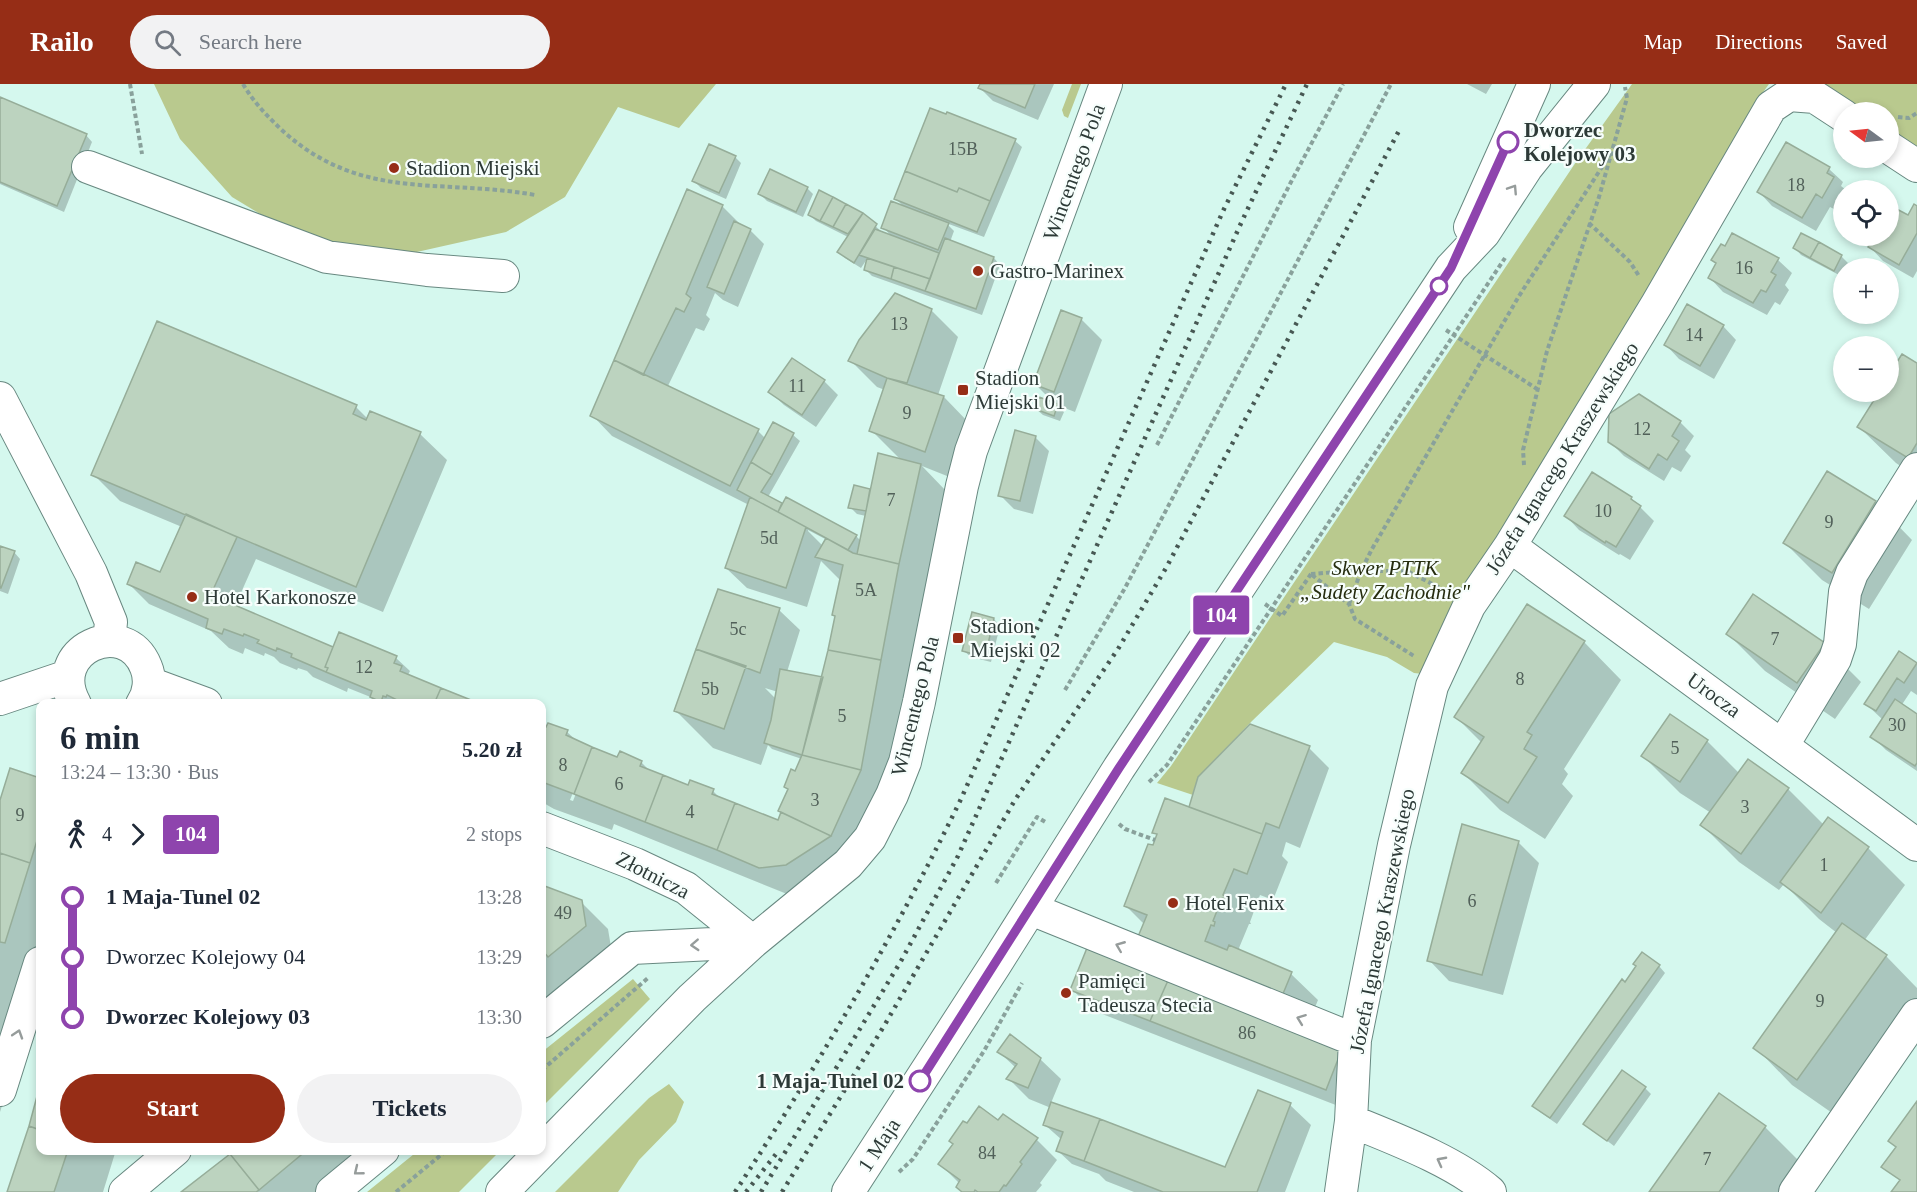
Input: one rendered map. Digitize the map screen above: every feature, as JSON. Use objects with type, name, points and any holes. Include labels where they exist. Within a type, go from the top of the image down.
[{"type":"street","name":"Wincentego Pola","points":[[546,1147],[692,998],[753,942],[848,864],[870,838],[892,795],[905,762],[971,452],[1106,84]]},
{"type":"street","points":[[1451,268],[1534,84]]},
{"type":"street","name":"1 Maja","points":[[848,1192],[1119,768],[1451,268],[1484,233],[1571,96],[1594,84]]},
{"type":"street","name":"Józefa Ignacego Kraszewskiego","points":[[1341,1192],[1351,1121],[1355,1040],[1394,846],[1432,686],[1469,606],[1510,546],[1657,304],[1771,107],[1789,95],[1815,96],[1833,108]]},
{"type":"street","points":[[1899,154],[1917,166]]},
{"type":"street","points":[[88,167],[327,258],[503,276]]},
{"type":"street","points":[[0,398],[92,573],[111,622],[109,640]]},
{"type":"street","points":[[1783,745],[1835,659],[1845,592],[1852,573],[1917,469]]},
{"type":"street","name":"Urocza","points":[[1510,546],[1917,845]]},
{"type":"street","points":[[0,699],[71,690],[72,662],[81,650],[94,643],[109,640],[122,643],[138,654],[148,670],[145,693],[178,699]]},
{"type":"street","name":"Złotnicza","points":[[546,830],[635,864],[686,888],[753,942]]},
{"type":"street","points":[[1031,909],[1355,1040]]},
{"type":"street","points":[[546,1019],[632,948],[753,942]]},
{"type":"street","points":[[0,1090],[36,976]]},
{"type":"street","points":[[1795,1192],[1917,1015]]},
{"type":"street","points":[[1351,1121],[1406,1143],[1477,1181],[1490,1192]]},
{"type":"street","points":[[125,1192],[169,1155]]},
{"type":"street","points":[[332,1192],[377,1155]]},
{"type":"street","name":"Wincentego Pola","points":[[502,1192],[538,1155]]},
{"type":"path","points":[[130,84],[147,189]]},
{"type":"path","points":[[243,84],[264,112],[291,138],[313,154],[342,169],[380,181],[535,195]]},
{"type":"path","points":[[1157,445],[1343,84]]},
{"type":"path","points":[[1065,690],[1125,588],[1391,84]]},
{"type":"path","points":[[1522,450],[1547,351],[1599,197],[1627,98],[1625,86]]},
{"type":"path","points":[[1899,117],[1909,118],[1917,113]]},
{"type":"path","points":[[1349,604],[1361,571],[1519,296],[1611,153]]},
{"type":"path","points":[[1589,223],[1630,262],[1657,304]]},
{"type":"path","points":[[1158,772],[1167,765],[1511,250]]},
{"type":"path","points":[[1446,330],[1537,389]]},
{"type":"path","points":[[1311,574],[1407,571],[1450,594]]},
{"type":"path","points":[[1265,604],[1282,616],[1311,574]]},
{"type":"path","points":[[1311,574],[1349,604],[1355,620],[1418,659]]},
{"type":"path","points":[[996,883],[1037,817],[1047,824]]},
{"type":"path","points":[[1121,826],[1155,840]]},
{"type":"path","points":[[546,1067],[650,976]]},
{"type":"path","points":[[896,1175],[913,1159],[984,1052],[1026,976]]},
{"type":"path","points":[[396,1192],[441,1155]]},
{"type":"green space","name":"Stadion Miejski","points":[[154,84],[716,84],[679,128],[618,107],[565,197],[506,232],[390,258],[303,240],[232,197],[180,139]]},
{"type":"green space","points":[[1072,84],[1081,84],[1068,118],[1064,116],[1062,110]]},
{"type":"green space","name":"Skwer PTTK „Sudety Zachodnie\"","points":[[1632,84],[1769,84],[1754,105],[1423,674],[1414,673],[1387,657],[1334,642],[1252,721],[1199,777],[1193,795],[1157,783],[1171,766],[1576,162]]},
{"type":"green space","points":[[1814,84],[1917,84],[1917,154],[1899,142],[1899,102],[1841,102]]},
{"type":"green space","points":[[633,979],[650,999],[546,1103],[546,1049]]},
{"type":"green space","points":[[669,1084],[684,1102],[676,1122],[639,1160],[618,1192],[555,1192],[649,1098]]},
{"type":"green space","points":[[413,1155],[496,1155],[459,1192],[367,1192]]},
{"type":"building","points":[[980,84],[1035,84],[1025,108],[978,88]]},
{"type":"building","points":[[0,97],[87,134],[57,206],[0,182]]},
{"type":"building","points":[[930,108],[946,114],[947,112],[1016,139],[990,201],[959,188],[957,192],[905,171]]},
{"type":"building","points":[[1786,142],[1830,167],[1827,173],[1834,177],[1822,198],[1816,194],[1802,218],[1757,192]]},
{"type":"building","points":[[709,144],[736,156],[719,193],[692,181]]},
{"type":"building","points":[[770,169],[808,187],[796,212],[758,194]]},
{"type":"building","points":[[905,171],[957,192],[959,188],[990,201],[977,232],[894,199]]},
{"type":"building","points":[[687,189],[723,205],[686,294],[691,298],[684,312],[676,308],[643,375],[614,360]]},
{"type":"building","points":[[819,190],[833,197],[820,221],[808,215]]},
{"type":"building","points":[[833,197],[846,204],[833,227],[820,221]]},
{"type":"building","points":[[891,201],[949,223],[938,250],[881,228]]},
{"type":"building","points":[[846,204],[863,213],[848,234],[833,227]]},
{"type":"building","points":[[1914,204],[1917,206],[1917,233],[1899,265],[1899,258],[1887,258],[1868,247],[1899,246],[1899,210],[1908,215]]},
{"type":"building","points":[[863,213],[877,224],[854,263],[837,252]]},
{"type":"building","points":[[734,221],[751,229],[724,294],[707,287]]},
{"type":"building","points":[[875,229],[939,253],[930,279],[859,255]]},
{"type":"building","points":[[1732,233],[1779,258],[1771,272],[1776,275],[1766,292],[1761,290],[1753,303],[1708,278],[1716,263],[1711,260],[1721,244],[1725,246]]},
{"type":"building","points":[[1801,233],[1819,242],[1810,258],[1793,248]]},
{"type":"building","points":[[945,238],[994,257],[976,309],[925,291]]},
{"type":"building","points":[[1819,242],[1842,255],[1840,258],[1833,258],[1833,270],[1810,258]]},
{"type":"building","points":[[867,258],[894,267],[891,279],[864,270]]},
{"type":"building","points":[[894,267],[930,279],[925,291],[891,279]]},
{"type":"building","points":[[895,293],[932,309],[907,383],[887,378],[848,361],[859,340]]},
{"type":"building","points":[[1687,304],[1724,325],[1700,366],[1664,345]]},
{"type":"building","points":[[1061,310],[1082,318],[1054,392],[1033,384]]},
{"type":"building","points":[[157,321],[357,405],[353,414],[366,420],[370,411],[421,432],[356,587],[91,475]]},
{"type":"building","points":[[1902,354],[1917,363],[1917,443],[1908,458],[1857,427],[1873,402],[1899,402],[1899,359]]},
{"type":"building","points":[[792,358],[825,380],[802,415],[768,392]]},
{"type":"building","points":[[614,360],[759,429],[730,486],[590,416]]},
{"type":"building","points":[[887,378],[944,396],[925,452],[869,431]]},
{"type":"building","points":[[1639,394],[1681,421],[1672,436],[1679,441],[1667,460],[1658,454],[1649,469],[1608,442],[1609,414]]},
{"type":"building","points":[[1039,397],[1058,404],[1054,416],[1035,409]]},
{"type":"building","points":[[773,422],[794,433],[772,475],[751,462]]},
{"type":"building","points":[[1015,430],[1036,436],[1020,501],[998,496]]},
{"type":"building","points":[[878,453],[921,464],[899,564],[857,554]]},
{"type":"building","points":[[751,462],[772,475],[761,492],[782,503],[778,512],[737,490]]},
{"type":"building","points":[[1827,471],[1876,501],[1832,573],[1783,543]]},
{"type":"building","points":[[1592,472],[1632,497],[1631,499],[1641,506],[1616,547],[1606,541],[1605,543],[1564,516]]},
{"type":"building","points":[[854,485],[870,489],[866,511],[848,508]]},
{"type":"building","points":[[750,497],[806,527],[786,588],[725,568]]},
{"type":"building","points":[[786,497],[857,535],[848,550],[778,512]]},
{"type":"building","name":"Hotel Karkonosze","points":[[186,514],[237,537],[212,592],[237,603],[237,606],[333,647],[325,667],[328,668],[326,672],[291,657],[292,654],[277,648],[276,651],[257,643],[259,640],[244,634],[243,636],[224,629],[222,634],[206,628],[208,619],[127,584],[136,562],[160,572]]},
{"type":"building","points":[[826,538],[853,553],[899,564],[881,660],[828,650],[835,616],[832,615],[843,565],[815,557]]},
{"type":"building","points":[[0,546],[15,551],[1,588],[0,588]]},
{"type":"building","points":[[718,589],[780,608],[760,673],[696,649]]},
{"type":"building","points":[[1753,594],[1825,643],[1797,683],[1726,634]]},
{"type":"building","points":[[1527,604],[1585,641],[1527,732],[1532,735],[1524,749],[1537,757],[1508,803],[1461,773],[1484,737],[1454,717]]},
{"type":"building","points":[[972,612],[994,618],[985,657],[962,651]]},
{"type":"building","points":[[339,632],[397,656],[394,663],[402,666],[400,671],[441,688],[436,699],[395,699],[387,695],[382,699],[374,699],[370,697],[372,691],[326,672],[328,668],[325,667]]},
{"type":"building","points":[[696,649],[746,666],[724,729],[674,711]]},
{"type":"building","points":[[828,650],[881,660],[861,770],[802,755]]},
{"type":"building","points":[[1899,651],[1917,663],[1904,683],[1897,678],[1876,711],[1864,704]]},
{"type":"building","points":[[780,669],[823,677],[802,755],[764,743],[771,720]]},
{"type":"building","points":[[441,688],[468,699],[436,699]]},
{"type":"building","points":[[1895,699],[1917,714],[1917,763],[1915,766],[1870,737]]},
{"type":"building","points":[[1670,714],[1708,740],[1680,782],[1641,756]]},
{"type":"building","points":[[548,723],[568,730],[566,735],[592,747],[574,794],[546,784],[546,727]]},
{"type":"building","points":[[1250,724],[1310,746],[1279,828],[1266,823],[1262,834],[1189,807],[1198,777]]},
{"type":"building","points":[[592,747],[617,757],[620,751],[642,761],[640,766],[663,775],[645,822],[574,794]]},
{"type":"building","points":[[802,755],[861,770],[831,836],[778,811],[788,789],[784,787],[791,769],[795,771]]},
{"type":"building","points":[[1748,759],[1789,788],[1741,854],[1700,825]]},
{"type":"building","points":[[10,768],[36,777],[36,844],[30,863],[0,853],[0,800]]},
{"type":"building","points":[[663,775],[688,785],[690,780],[714,789],[712,794],[735,803],[717,850],[645,822]]},
{"type":"building","name":"Hotel Fenix","points":[[1165,798],[1262,834],[1247,874],[1234,869],[1223,895],[1224,899],[1222,898],[1213,921],[1214,926],[1211,925],[1205,941],[1227,950],[1229,945],[1292,972],[1280,1001],[1137,939],[1147,915],[1124,906],[1148,844],[1153,845],[1157,834],[1152,833]]},
{"type":"building","points":[[735,803],[778,820],[781,812],[831,836],[786,865],[759,868],[717,850]]},
{"type":"building","points":[[1828,817],[1869,847],[1821,913],[1780,882]]},
{"type":"building","points":[[1462,824],[1519,841],[1482,975],[1427,961]]},
{"type":"building","points":[[0,853],[30,863],[5,943],[0,942]]},
{"type":"building","points":[[546,886],[582,900],[586,926],[548,957],[546,955]]},
{"type":"building","points":[[1842,923],[1887,955],[1797,1080],[1753,1048]]},
{"type":"building","points":[[1089,943],[1170,976],[1150,1021],[1070,990]]},
{"type":"building","points":[[1642,952],[1660,965],[1550,1118],[1532,1106],[1622,979],[1625,982],[1636,966],[1633,964]]},
{"type":"building","points":[[1170,976],[1344,1044],[1326,1090],[1150,1021]]},
{"type":"building","points":[[1010,1034],[1041,1058],[1028,1088],[1006,1079],[1017,1064],[997,1052]]},
{"type":"building","points":[[1622,1070],[1646,1087],[1607,1141],[1583,1124]]},
{"type":"building","points":[[1258,1090],[1291,1103],[1257,1192],[1163,1192],[1084,1161],[1100,1119],[1225,1167]]},
{"type":"building","points":[[1719,1093],[1766,1126],[1719,1192],[1649,1192]]},
{"type":"building","points":[[36,1100],[36,1129],[29,1126]]},
{"type":"building","points":[[1917,1101],[1917,1192],[1891,1192],[1900,1180],[1881,1167],[1896,1147],[1888,1141]]},
{"type":"building","points":[[1051,1102],[1100,1119],[1084,1161],[1056,1151],[1063,1132],[1043,1125]]},
{"type":"building","points":[[979,1106],[998,1120],[1003,1114],[1038,1138],[1020,1162],[1022,1164],[999,1192],[975,1190],[974,1192],[962,1192],[956,1187],[960,1180],[938,1164],[953,1144],[949,1141],[963,1121],[967,1123]]},
{"type":"building","points":[[29,1126],[36,1129],[36,1155],[66,1155],[54,1192],[7,1192]]},
{"type":"building","points":[[229,1155],[259,1190],[256,1192],[181,1192]]},
{"type":"building","points":[[231,1155],[301,1155],[259,1190]]},
{"type":"railway","points":[[735,1192],[854,999],[936,850],[961,799],[1224,209],[1286,84]]},
{"type":"railway","points":[[761,1192],[901,961],[958,856],[1242,221],[1307,84]]},
{"type":"railway","points":[[782,1192],[884,1026],[1015,800],[1118,649],[1166,568],[1401,127]]},
{"type":"railway","points":[[746,1192],[776,1154]]},
{"type":"bus line","name":"104","points":[[920,1081],[1119,768],[1451,268],[1508,142]]},
{"type":"place","name":"Dworzec Kolejowy 03","points":[[1508,142]]},
{"type":"place","name":"Stadion Miejski","points":[[394,168]]},
{"type":"place","name":"Gastro-Marinex","points":[[978,271]]},
{"type":"place","name":"Stadion Miejski 01","points":[[963,390]]},
{"type":"place","name":"Hotel Karkonosze","points":[[192,597]]},
{"type":"place","name":"Stadion Miejski 02","points":[[958,638]]},
{"type":"place","name":"Hotel Fenix","points":[[1173,903]]},
{"type":"place","name":"Pamięci Tadeusza Stecia","points":[[1066,993]]},
{"type":"place","name":"1 Maja-Tunel 02","points":[[920,1081]]}]
